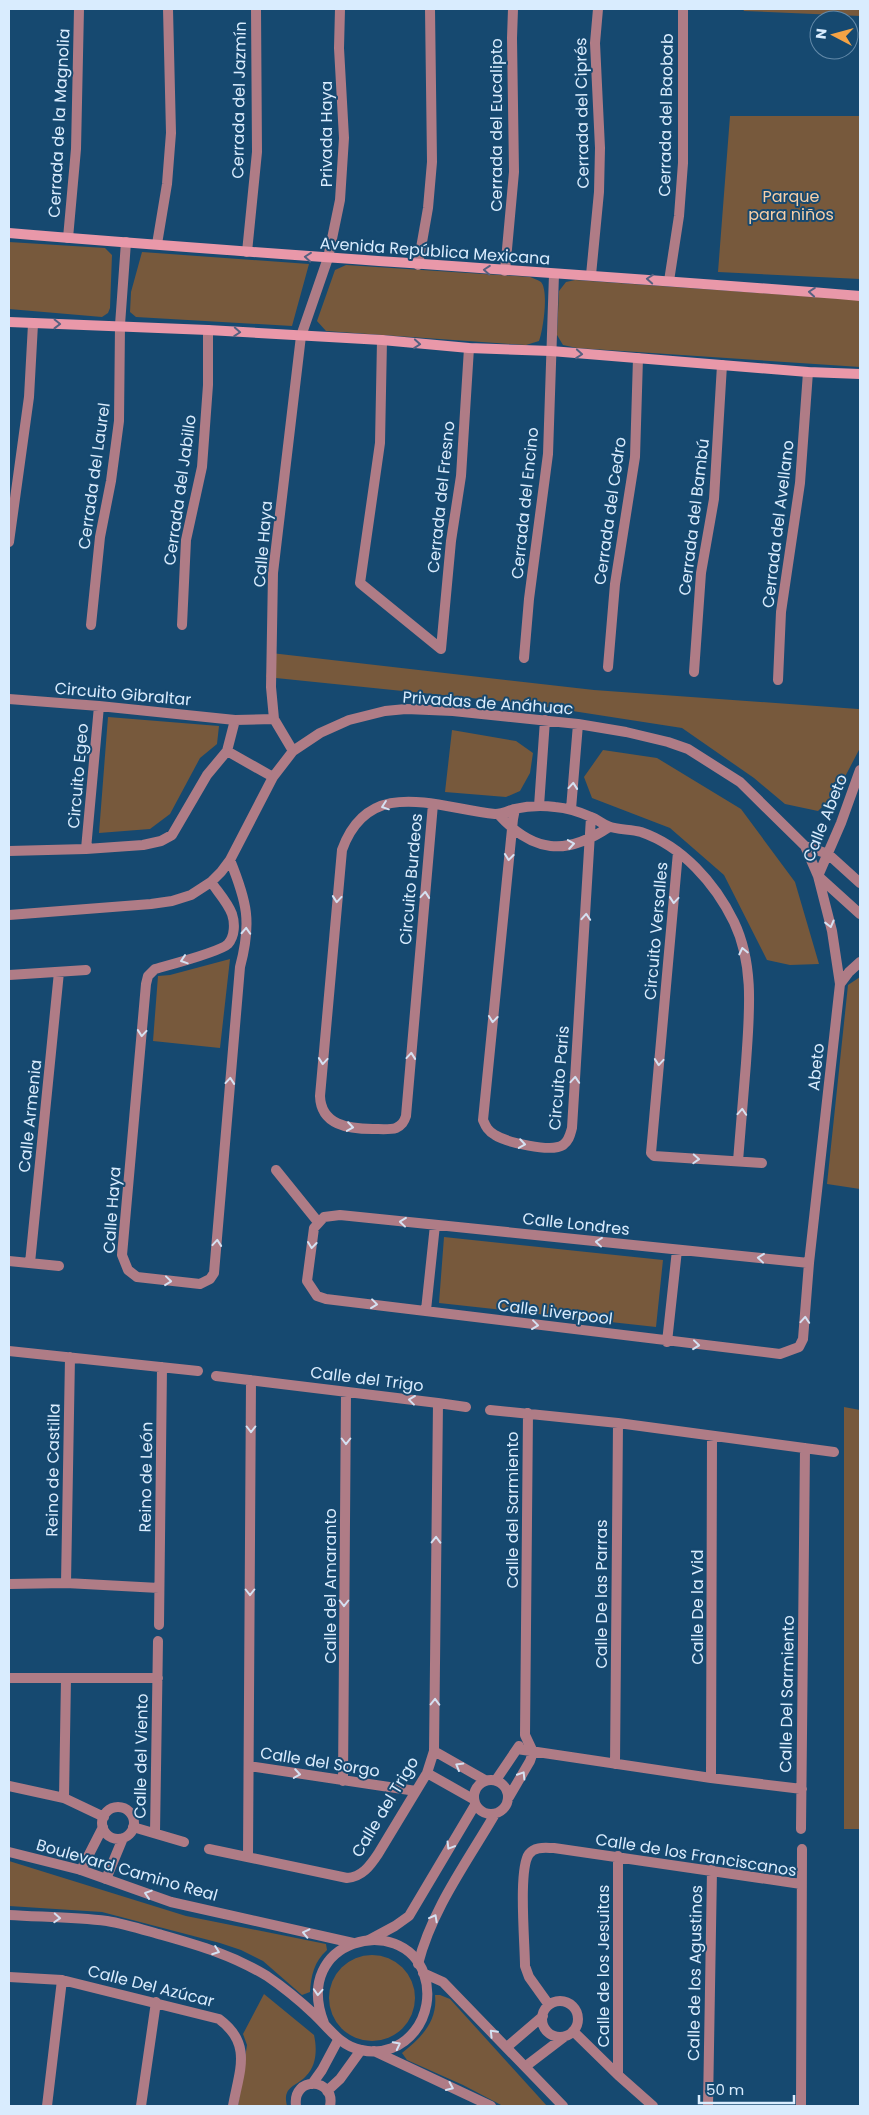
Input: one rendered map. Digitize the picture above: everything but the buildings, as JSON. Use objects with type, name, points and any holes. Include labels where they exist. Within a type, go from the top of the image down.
[{"type":"main road","name":"Avenida República Mexicana","points":[[9,233],[418,265],[669,281],[860,296]]},
{"type":"main road","points":[[9,322],[120,325],[382,340],[469,348],[551,351],[808,372],[860,374]]},
{"type":"street","name":"Cerrada de la Magnolia","points":[[68,238],[76,149],[79,9]]},
{"type":"street","points":[[157,244],[167,184],[171,142],[168,9]]},
{"type":"street","name":"Cerrada del Jazmín","points":[[247,252],[257,152],[256,9]]},
{"type":"street","name":"Privada Haya","points":[[301,336],[328,258],[340,200],[344,163],[340,9]]},
{"type":"street","points":[[418,265],[428,208],[432,162],[430,9]]},
{"type":"street","name":"Cerrada del Eucalipto","points":[[505,271],[514,172],[512,38],[514,9]]},
{"type":"street","name":"Cerrada del Ciprés","points":[[591,276],[599,192],[600,148],[595,43],[598,9]]},
{"type":"street","name":"Cerrada del Baobab","points":[[669,281],[679,216],[684,163],[682,9]]},
{"type":"street","name":"Cerrada del Laurel","points":[[91,625],[100,537],[111,480],[119,421],[120,325],[126,242]]},
{"type":"street","name":"Cerrada del Encino","points":[[524,658],[529,599],[548,454],[554,274]]},
{"type":"street","points":[[9,542],[29,397],[33,324]]},
{"type":"street","name":"Cerrada del Jabillo","points":[[182,625],[186,540],[202,467],[208,385],[208,330]]},
{"type":"street","name":"Calle Haya","points":[[293,751],[274,719],[271,687],[274,573],[301,336]]},
{"type":"street","name":"Cerrada del Fresno","points":[[382,340],[380,442],[360,583],[441,649],[450,541],[461,476],[469,348]]},
{"type":"street","name":"Cerrada del Cedro","points":[[608,667],[614,584],[635,457],[638,358]]},
{"type":"street","name":"Cerrada del Bambú","points":[[694,672],[701,573],[714,499],[722,365]]},
{"type":"street","name":"Cerrada del Avellano","points":[[778,680],[781,612],[800,483],[808,372]]},
{"type":"street","name":"Circuito Gibraltar","points":[[9,699],[235,720],[274,719]]},
{"type":"street","name":"Circuito Egeo","points":[[86,849],[99,706]]},
{"type":"street","name":"Privadas de Anáhuac","points":[[9,915],[172,901],[191,894],[211,882],[230,860],[273,777],[293,751],[320,734],[349,720],[384,711],[406,709],[578,724],[626,732],[688,749],[740,782],[805,846],[818,876],[860,914]]},
{"type":"street","points":[[9,851],[86,849],[153,844],[172,834],[207,775],[227,751],[235,720]]},
{"type":"street","points":[[539,806],[544,720]]},
{"type":"street","points":[[571,809],[578,724]]},
{"type":"street","points":[[227,751],[273,777]]},
{"type":"street","name":"Calle Abeto","points":[[818,876],[860,770]]},
{"type":"street","name":"Circuito Burdeos","points":[[398,802],[433,804],[406,1116],[403,1123],[396,1128],[368,1129],[339,1125],[331,1120],[320,1107],[320,1096],[342,850],[353,825],[375,809],[398,802]]},
{"type":"street","points":[[433,804],[498,814],[515,809],[539,806],[571,809],[609,827],[624,828],[645,834],[666,843],[678,852]]},
{"type":"street","name":"Circuito Paris","points":[[515,809],[483,1120],[487,1130],[502,1139],[548,1148],[563,1145],[568,1140],[572,1128],[591,817]]},
{"type":"street","points":[[498,814],[512,829],[526,838],[542,844],[558,846],[575,845],[591,839],[609,827]]},
{"type":"street","name":"Privadas de Anáhuac","points":[[805,846],[828,854],[860,883]]},
{"type":"street","name":"Circuito Versalles","points":[[678,852],[711,885],[722,899],[735,923],[748,970],[750,1004],[738,1161],[654,1156],[651,1154],[678,852]]},
{"type":"street","name":"Calle Haya","points":[[211,882],[232,913],[234,923],[229,943],[220,949],[155,969],[148,976],[146,984],[122,1255],[124,1265],[131,1275],[200,1284],[210,1279],[214,1273],[240,967],[247,930],[244,894],[230,860]]},
{"type":"street","name":"Abeto","points":[[809,1263],[840,984],[832,931],[818,876]]},
{"type":"street","points":[[840,984],[860,962]]},
{"type":"street","points":[[9,975],[86,970]]},
{"type":"street","name":"Calle Armenia","points":[[30,1263],[59,972]]},
{"type":"street","points":[[738,1161],[762,1163]]},
{"type":"street","points":[[276,1170],[318,1222]]},
{"type":"street","name":"Calle Londres","points":[[318,1222],[328,1216],[340,1215],[809,1263]]},
{"type":"street","name":"Calle Liverpool","points":[[318,1222],[314,1228],[307,1281],[317,1296],[326,1299],[426,1310],[667,1342],[780,1354],[795,1350],[803,1339],[809,1263]]},
{"type":"street","points":[[426,1310],[435,1225]]},
{"type":"street","points":[[667,1342],[677,1250]]},
{"type":"street","points":[[9,1260],[59,1266]]},
{"type":"street","points":[[9,1351],[198,1371]]},
{"type":"street","name":"Reino de Castilla","points":[[66,1583],[70,1357]]},
{"type":"street","name":"Reino de León","points":[[159,1625],[162,1367]]},
{"type":"street","name":"Calle del Trigo","points":[[216,1376],[438,1402],[434,1751],[427,1773],[378,1854],[369,1866],[354,1877],[347,1878],[248,1857]]},
{"type":"street","points":[[209,1849],[248,1857],[251,1380]]},
{"type":"street","name":"Calle del Amaranto","points":[[343,1781],[346,1392]]},
{"type":"street","points":[[438,1402],[466,1407]]},
{"type":"street","points":[[490,1410],[528,1413]]},
{"type":"street","name":"Calle del Sarmiento","points":[[526,1735],[528,1413],[834,1452]]},
{"type":"street","name":"Calle De las Parras","points":[[615,1764],[618,1423]]},
{"type":"street","name":"Calle De la Vid","points":[[711,1778],[712,1436]]},
{"type":"street","name":"Calle Del Sarmiento","points":[[517,1749],[711,1778],[802,1789],[805,1448]]},
{"type":"street","points":[[9,1584],[66,1583],[159,1588]]},
{"type":"street","points":[[158,1641],[158,1678]]},
{"type":"street","name":"Calle del Viento","points":[[9,1678],[158,1678],[155,1833]]},
{"type":"street","points":[[64,1798],[66,1678]]},
{"type":"street","points":[[496,1780],[526,1735]]},
{"type":"street","points":[[9,1915],[108,1922],[214,1949],[241,1961],[298,2000],[324,2023],[338,2040],[361,2050],[374,2051],[392,2048],[408,2039],[420,2025],[426,2008],[428,1990],[421,1968],[428,1930],[495,1814],[505,1808],[509,1796],[530,1761],[533,1752],[526,1735]]},
{"type":"street","name":"Calle del Trigo","points":[[434,1751],[484,1780]]},
{"type":"street","name":"Calle del Sorgo","points":[[249,1766],[416,1791]]},
{"type":"street","name":"Calle del Trigo","points":[[427,1773],[474,1802]]},
{"type":"street","points":[[369,1940],[409,1916],[474,1802],[476,1788],[484,1780],[496,1780],[505,1786],[509,1796]]},
{"type":"street","name":"Calle del Viento","points":[[9,1786],[64,1798],[103,1822],[109,1835],[113,1838],[123,1838]]},
{"type":"street","points":[[801,1829],[802,1789]]},
{"type":"street","points":[[474,1802],[484,1813],[495,1814]]},
{"type":"street","name":"Calle del Viento","points":[[103,1822],[110,1809],[116,1807],[126,1809],[133,1817],[131,1832],[123,1838],[106,1879]]},
{"type":"street","points":[[81,1870],[103,1822]]},
{"type":"street","name":"Calle del Viento","points":[[133,1827],[184,1842]]},
{"type":"street","name":"Calle de los Franciscanos","points":[[549,2005],[529,1977],[526,1966],[523,1874],[529,1854],[534,1850],[542,1848],[618,1856],[801,1884],[801,2106]]},
{"type":"street","points":[[801,1884],[802,1849]]},
{"type":"street","name":"Boulevard Camino Real","points":[[9,1852],[81,1870],[171,1902],[353,1943]]},
{"type":"street","name":"Calle de los Jesuitas","points":[[618,1856],[618,2075]]},
{"type":"street","name":"Calle de los Agustinos","points":[[708,2106],[712,1870]]},
{"type":"street","points":[[324,2023],[318,2008],[317,1992],[320,1976],[339,1951],[353,1943],[369,1940],[383,1941],[409,1953],[421,1968],[443,1982],[563,2106]]},
{"type":"street","name":"Calle Del Azúcar","points":[[9,1978],[62,1980],[220,2019],[235,2034],[241,2047],[233,2106]]},
{"type":"street","points":[[47,2106],[62,1980]]},
{"type":"street","points":[[507,2047],[543,2016],[549,2005],[560,2001],[571,2005],[578,2015],[576,2027],[526,2066]]},
{"type":"street","points":[[141,2106],[156,2002]]},
{"type":"street","points":[[543,2016],[544,2028],[558,2037],[564,2037]]},
{"type":"street","points":[[573,2031],[653,2106]]},
{"type":"street","points":[[312,2084],[338,2040]]},
{"type":"street","points":[[327,2091],[340,2079],[361,2050]]},
{"type":"street","points":[[374,2051],[490,2106]]},
{"type":"street","points":[[296,2106],[298,2093],[301,2089],[312,2084],[318,2084],[327,2091],[330,2096],[330,2106]]},
{"type":"green space","points":[[743,9],[860,9],[860,16],[859,10],[809,10],[809,14],[744,11]]},
{"type":"green space","name":"Parque para niños","points":[[730,116],[860,116],[860,279],[718,272]]},
{"type":"green space","points":[[9,242],[105,248],[112,255],[110,308],[108,313],[102,317],[9,309]]},
{"type":"green space","points":[[142,252],[309,264],[292,326],[136,317],[130,312],[131,292]]},
{"type":"green space","points":[[346,265],[533,278],[541,282],[545,293],[544,320],[539,341],[526,345],[326,331],[317,321],[335,270]]},
{"type":"green space","points":[[575,280],[860,300],[860,367],[577,348],[563,345],[557,335],[559,291],[566,282]]},
{"type":"green space","points":[[271,653],[594,690],[860,709],[860,748],[837,792],[818,811],[785,804],[754,778],[682,728],[521,703],[266,677]]},
{"type":"green space","points":[[108,717],[219,726],[217,744],[200,758],[170,814],[150,829],[99,833]]},
{"type":"green space","points":[[452,730],[516,741],[533,753],[530,773],[520,791],[506,797],[445,792]]},
{"type":"green space","points":[[603,750],[657,758],[741,809],[795,882],[819,964],[790,965],[767,960],[724,875],[670,828],[592,798],[584,777]]},
{"type":"green space","points":[[230,959],[220,1048],[153,1041],[158,976],[170,975]]},
{"type":"green space","points":[[860,977],[860,1189],[827,1184],[848,985]]},
{"type":"green space","points":[[444,1237],[663,1260],[656,1327],[439,1303]]},
{"type":"green space","points":[[844,1407],[860,1410],[860,1829],[844,1829]]},
{"type":"green space","points":[[9,1861],[186,1916],[326,1944],[327,1950],[319,1959],[314,1969],[310,1992],[302,1995],[263,1961],[241,1950],[220,1943],[102,1912],[9,1906]]},
{"type":"green space","points":[[372,1955],[389,1958],[403,1967],[412,1981],[415,1998],[412,2015],[403,2029],[389,2038],[372,2041],[355,2038],[341,2029],[332,2015],[329,1998],[332,1981],[341,1967],[355,1958]]},
{"type":"green space","points":[[264,1994],[314,2035],[316,2051],[314,2062],[310,2072],[286,2094],[287,2106],[238,2106],[247,2045],[243,2034]]},
{"type":"green space","points":[[435,1995],[450,1999],[547,2106],[503,2106],[463,2085],[407,2060],[402,2053],[422,2035],[431,2021],[434,2013]]}]
